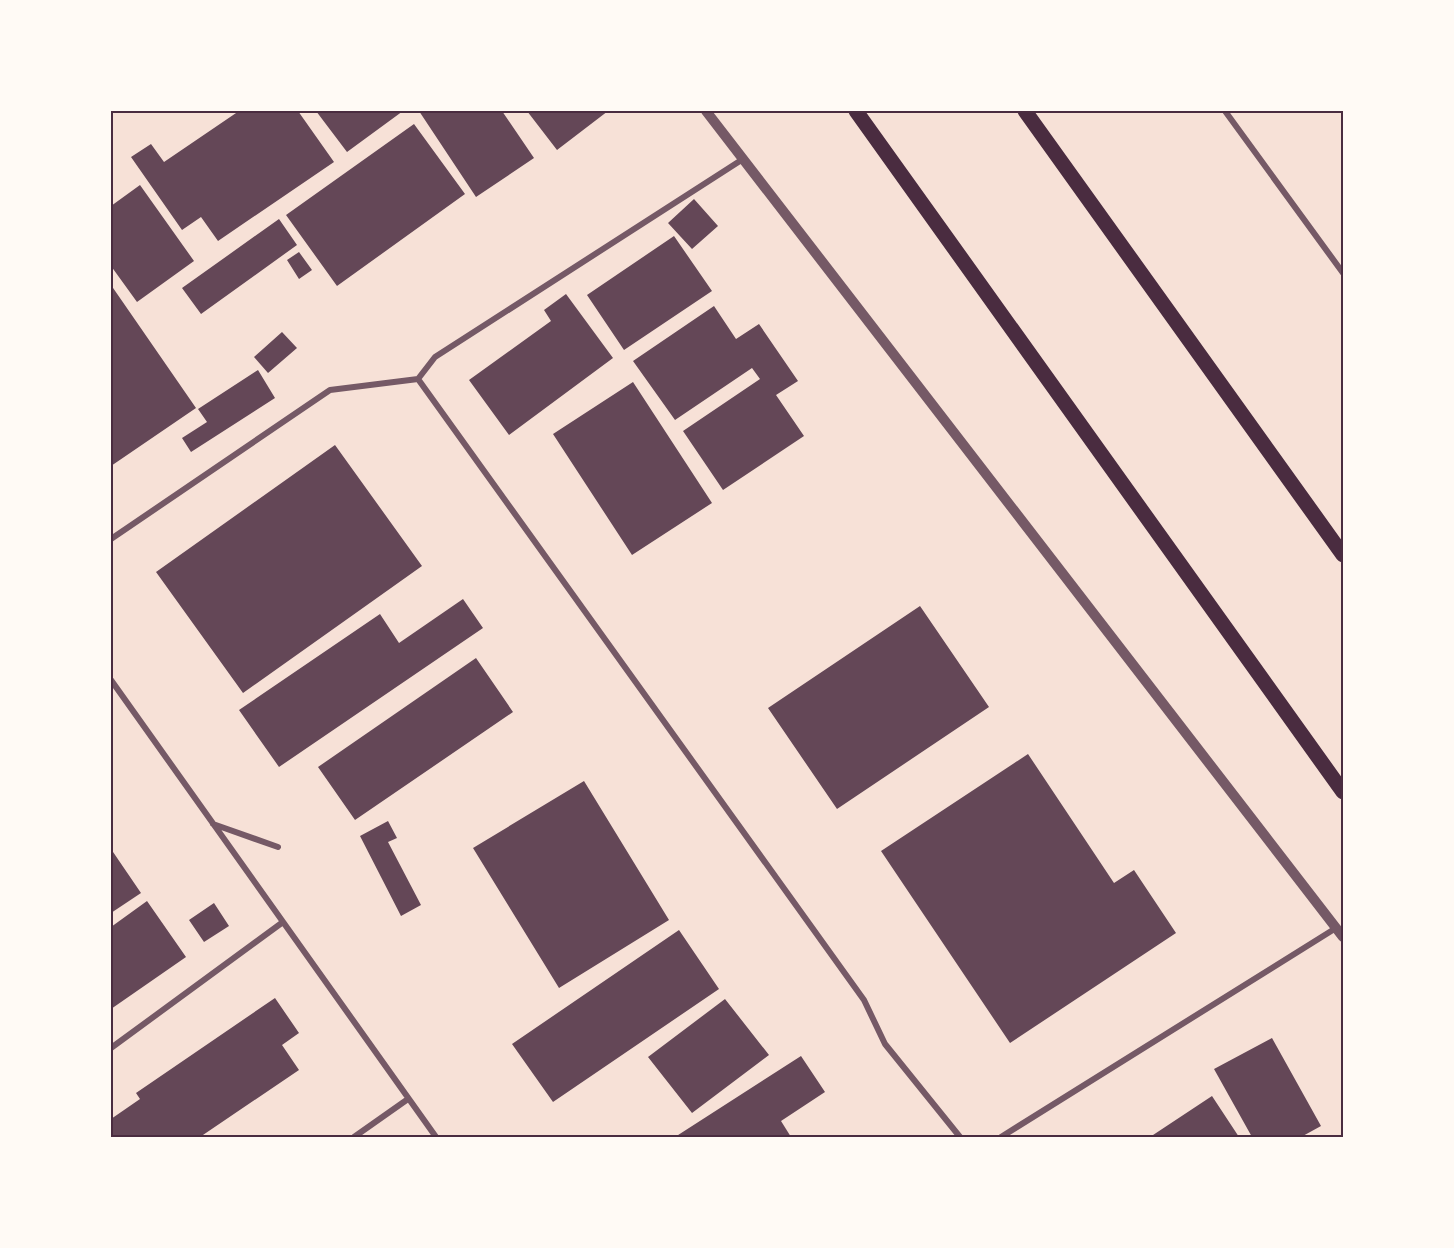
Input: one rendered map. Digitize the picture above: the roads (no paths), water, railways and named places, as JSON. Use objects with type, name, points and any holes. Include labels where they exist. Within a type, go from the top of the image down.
[{"type":"main road","points":[[856,111],[1343,792]]},
{"type":"main road","points":[[1024,111],[1343,555]]},
{"type":"main road","points":[[1317,756],[1343,781]]},
{"type":"street","points":[[706,111],[1340,932],[1000,1137]]},
{"type":"street","points":[[1225,111],[1343,273]]},
{"type":"street","points":[[111,539],[330,390],[418,379],[435,357],[743,159]]},
{"type":"street","points":[[418,379],[858,991],[885,1044],[960,1137]]},
{"type":"street","points":[[111,680],[436,1137]]},
{"type":"street","points":[[213,823],[278,847]]},
{"type":"street","points":[[111,1048],[283,922]]},
{"type":"street","points":[[354,1137],[408,1099]]}]
